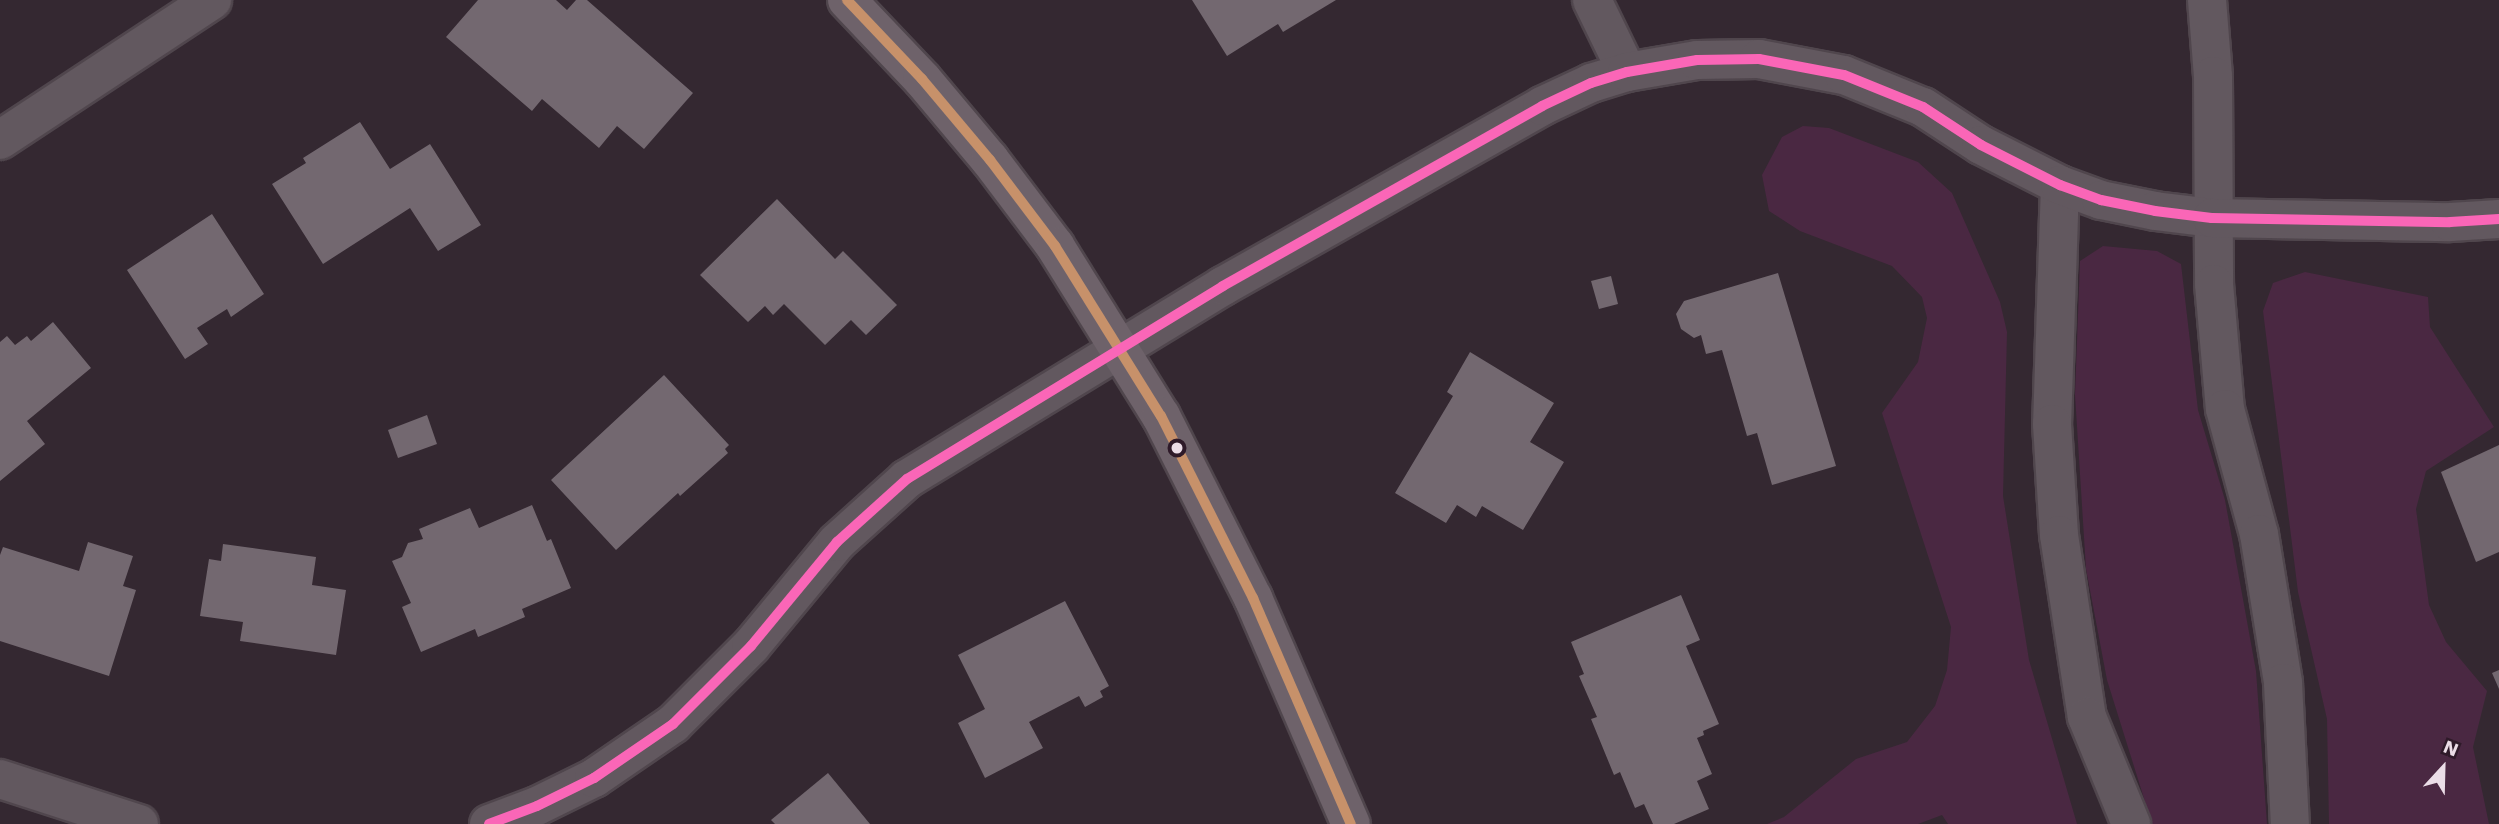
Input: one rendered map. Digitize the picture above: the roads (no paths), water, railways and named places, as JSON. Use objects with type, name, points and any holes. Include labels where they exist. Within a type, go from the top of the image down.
[{"type":"main road","points":[[847,0],[922,79],[990,160],[1055,246],[1161,416],[1253,598],[1351,824]]},
{"type":"street","points":[[0,140],[212,0]]},
{"type":"street","points":[[1592,0],[1627,72]]},
{"type":"street","points":[[2207,0],[2213,76],[2214,284],[2225,409],[2259,534],[2283,683],[2290,824]]},
{"type":"street","points":[[489,824],[566,793],[648,744],[726,674],[823,557],[883,498],[907,479],[1223,286],[1542,106],[1591,83],[1627,72],[1697,60],[1749,59],[1802,65],[1844,75],[1923,107],[1981,145],[2060,185],[2101,200],[2212,218],[2450,222],[2499,219]]},
{"type":"street","points":[[2060,185],[2052,424],[2059,534],[2087,717],[2131,824]]},
{"type":"street","points":[[2450,222],[2499,243]]},
{"type":"street","points":[[0,779],[139,824]]}]
